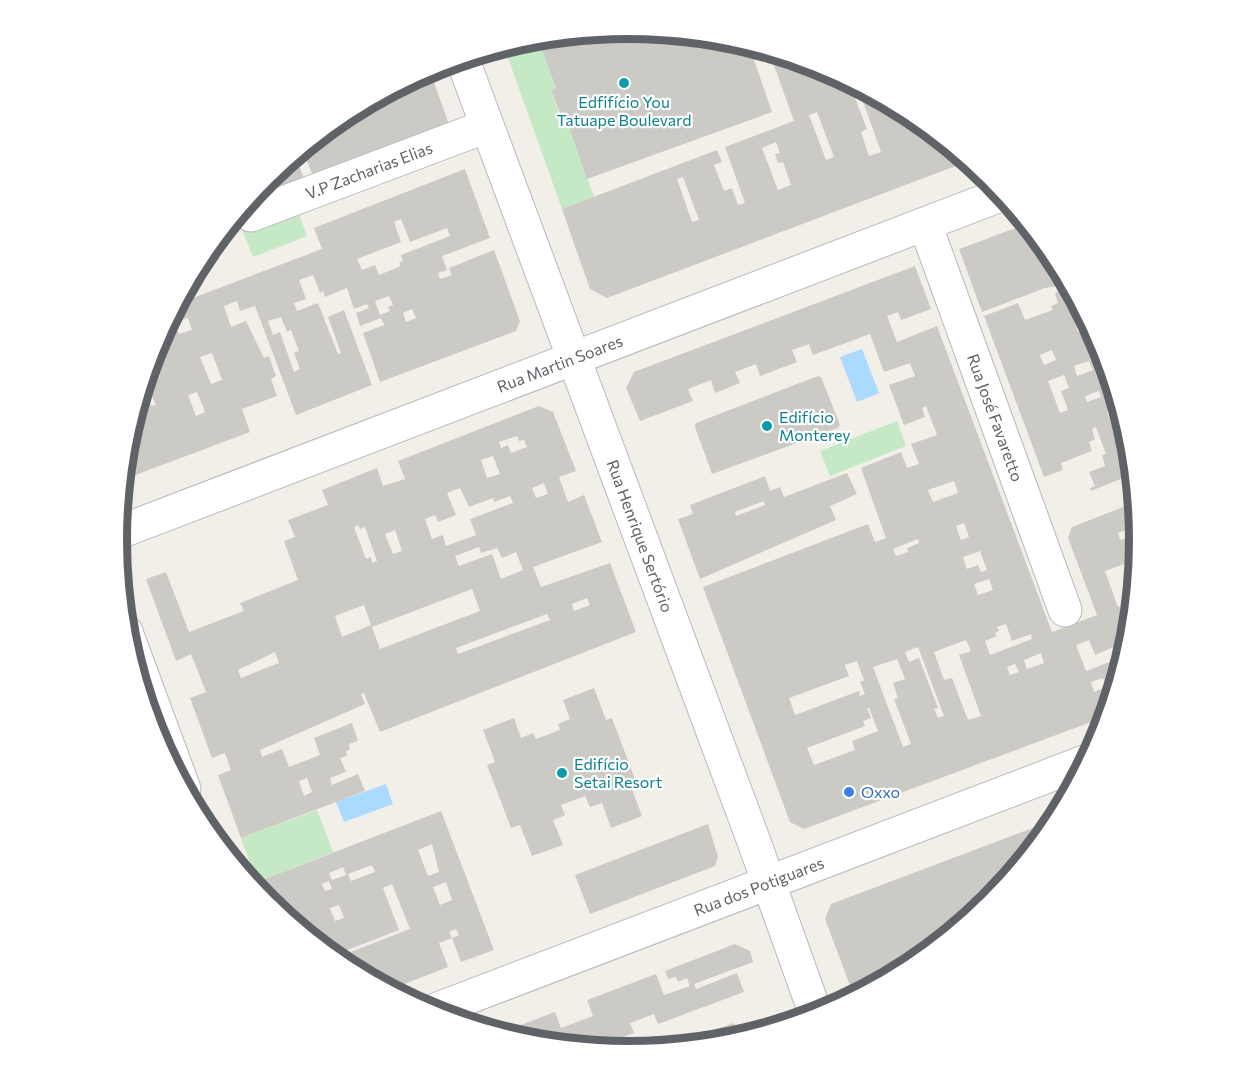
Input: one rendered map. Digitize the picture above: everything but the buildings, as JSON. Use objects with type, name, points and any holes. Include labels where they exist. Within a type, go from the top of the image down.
[{"type":"street","name":"Rua Henrique Sertório","points":[[465,67],[575,358],[813,1006]]},
{"type":"street","name":"V.P Zacharias Elias","points":[[251,215],[488,126]]},
{"type":"street","name":"Rua Martin Soares","points":[[127,529],[993,198]]},
{"type":"street","name":"Rua José Favaretto","points":[[925,224],[1065,610]]},
{"type":"street","name":"Rua dos Potiguares","points":[[445,1006],[1075,766]]},
{"type":"green space","points":[[541,47],[556,88],[551,90],[559,113],[564,112],[594,197],[562,209],[507,55]]},
{"type":"green space","points":[[297,209],[307,236],[253,257],[242,230]]},
{"type":"green space","points":[[897,421],[906,446],[830,476],[820,451]]},
{"type":"green space","points":[[317,810],[333,852],[261,880],[254,873],[241,838]]},
{"type":"water","points":[[862,349],[879,393],[857,402],[840,357]]},
{"type":"water","points":[[386,784],[393,804],[344,822],[336,802]]},
{"type":"place","name":"Edfifício You Tatuape Boulevard","points":[[624,83]]},
{"type":"place","name":"Edifício Monterey","points":[[767,426]]},
{"type":"place","name":"Edifício Setai Resort","points":[[562,773]]},
{"type":"place","name":"Oxxo","points":[[849,792]]}]
